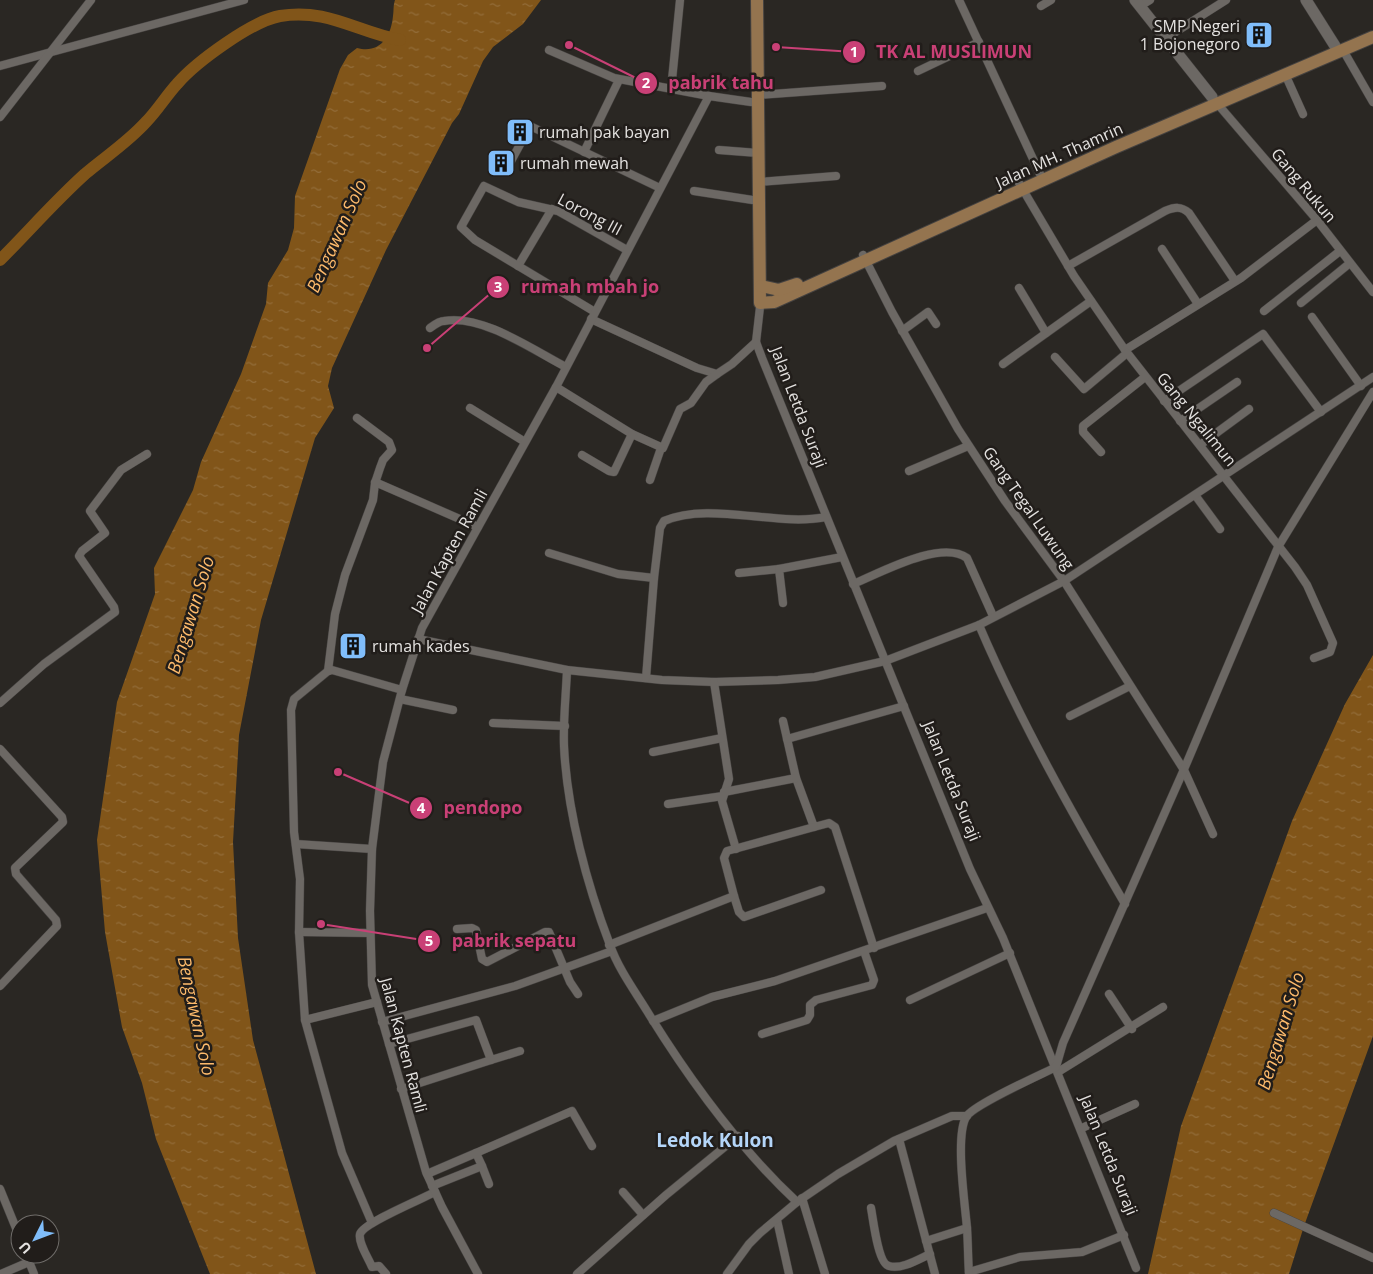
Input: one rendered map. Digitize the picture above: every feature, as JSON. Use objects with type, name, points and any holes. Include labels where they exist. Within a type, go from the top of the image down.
[{"type":"main road","points":[[757,0],[760,305]]},
{"type":"main road","points":[[1306,0],[1339,49]]},
{"type":"main road","points":[[1142,2],[1166,38],[1214,100]]},
{"type":"main road","name":"Jalan MH. Thamrin","points":[[760,305],[770,303],[778,294],[793,286],[864,258],[1214,100],[1285,74],[1339,49],[1373,30]]},
{"type":"main road","name":"Jalan MH. Thamrin","points":[[1020,187],[1040,174],[1214,100],[1373,37]]},
{"type":"main road","name":"Jalan MH. Thamrin","points":[[761,286],[778,294]]},
{"type":"street","points":[[0,118],[91,0]]},
{"type":"street","points":[[0,66],[244,0]]},
{"type":"street","points":[[671,90],[680,0]]},
{"type":"street","points":[[959,0],[1040,174]]},
{"type":"street","points":[[1041,6],[1051,0]]},
{"type":"street","points":[[1166,38],[1226,0]]},
{"type":"street","points":[[918,71],[979,42]]},
{"type":"street","points":[[1339,49],[1373,102]]},
{"type":"street","points":[[549,50],[619,80],[709,96],[758,99],[882,86]]},
{"type":"street","points":[[1285,74],[1303,114]]},
{"type":"street","points":[[584,152],[619,80]]},
{"type":"street","name":"Jalan Kapten Ramli","points":[[478,1274],[427,1174],[372,985],[370,933],[372,849],[383,762],[418,638],[556,387],[709,96]]},
{"type":"street","name":"Gang Rukun","points":[[1214,100],[1317,220],[1373,292]]},
{"type":"street","points":[[511,162],[529,125],[660,188]]},
{"type":"street","points":[[719,150],[758,153]]},
{"type":"street","points":[[759,182],[836,176]]},
{"type":"street","name":"Lorong III","points":[[518,266],[475,240],[462,228],[484,186],[518,202],[552,209],[574,219],[627,250]]},
{"type":"street","name":"Gang Ngalimun","points":[[1020,187],[1068,266],[1126,352],[1225,476],[1308,585],[1333,643],[1330,652],[1314,658]]},
{"type":"street","points":[[694,191],[759,201]]},
{"type":"street","points":[[1068,266],[1174,207],[1182,208],[1189,214],[1235,281]]},
{"type":"street","points":[[552,209],[518,266],[593,315],[696,368],[717,374]]},
{"type":"street","points":[[1055,357],[1084,389],[1126,352],[1235,281],[1317,220]]},
{"type":"street","points":[[1162,249],[1198,304]]},
{"type":"street","points":[[1264,311],[1340,251]]},
{"type":"street","name":"Gang Tegal Luwung","points":[[864,258],[902,331],[968,446],[1064,581],[1184,770],[1213,834]]},
{"type":"street","points":[[1300,303],[1350,263]]},
{"type":"street","points":[[1019,288],[1046,333]]},
{"type":"street","points":[[1003,364],[1091,301]]},
{"type":"street","name":"Jalan Letda Suraji","points":[[760,305],[757,345],[762,358],[987,908],[1010,953],[1082,1128],[1136,1268]]},
{"type":"street","points":[[902,331],[928,312],[936,324]]},
{"type":"street","points":[[1312,317],[1361,386]]},
{"type":"street","points":[[430,328],[443,320],[460,320],[486,326],[566,367]]},
{"type":"street","points":[[1164,401],[1263,334],[1321,412]]},
{"type":"street","points":[[650,480],[661,448],[666,445],[680,409],[691,403],[706,382],[757,345]]},
{"type":"street","points":[[1101,452],[1083,432],[1083,426],[1145,377]]},
{"type":"street","points":[[418,638],[567,670],[646,678],[714,682],[815,676],[885,661],[979,625],[993,616],[1064,581],[1373,377]]},
{"type":"street","points":[[1180,421],[1237,382]]},
{"type":"street","points":[[556,387],[632,434],[661,448]]},
{"type":"street","points":[[1057,1070],[1063,1044],[1184,770],[1278,547],[1373,392]]},
{"type":"street","points":[[470,408],[526,442]]},
{"type":"street","points":[[1200,446],[1249,409]]},
{"type":"street","points":[[328,671],[338,602],[350,558],[373,500],[375,482],[383,460],[392,450],[388,442],[357,418]]},
{"type":"street","points":[[582,455],[614,472],[632,434]]},
{"type":"street","points":[[908,470],[968,446]]},
{"type":"street","points":[[0,703],[44,664],[115,612],[114,607],[79,556],[82,551],[105,532],[90,511],[121,470],[147,454]]},
{"type":"street","points":[[375,482],[478,527]]},
{"type":"street","points":[[1195,495],[1220,529]]},
{"type":"street","points":[[646,678],[654,578],[662,524],[669,519],[687,515],[728,515],[790,521],[826,517]]},
{"type":"street","points":[[853,584],[921,556],[950,551],[960,553],[966,558],[993,616]]},
{"type":"street","points":[[549,553],[618,574],[654,578]]},
{"type":"street","points":[[739,573],[779,569],[842,557]]},
{"type":"street","points":[[779,569],[783,603]]},
{"type":"street","points":[[979,625],[1000,674],[1062,794],[1125,904]]},
{"type":"street","points":[[567,670],[564,726],[566,764],[583,859],[611,948],[653,1021],[696,1086],[738,1136],[799,1200],[825,1274]]},
{"type":"street","points":[[372,1223],[342,1153],[305,1020],[299,932],[300,879],[296,844],[291,710],[294,699],[328,671],[338,671],[402,690]]},
{"type":"street","points":[[714,682],[729,779],[722,801],[736,849]]},
{"type":"street","points":[[1070,716],[1130,686]]},
{"type":"street","points":[[400,699],[453,710]]},
{"type":"street","points":[[787,739],[904,706]]},
{"type":"street","points":[[782,721],[796,778],[814,827]]},
{"type":"street","points":[[493,723],[564,726]]},
{"type":"street","points":[[652,752],[722,738]]},
{"type":"street","points":[[0,749],[62,817],[63,822],[15,868],[16,874],[56,920],[57,926],[0,986]]},
{"type":"street","points":[[668,804],[796,778]]},
{"type":"street","points":[[820,890],[744,917],[740,914],[734,896],[724,854],[829,823],[835,826],[874,948]]},
{"type":"street","points":[[296,844],[372,849]]},
{"type":"street","points":[[382,1022],[515,986],[564,970],[734,896]]},
{"type":"street","points":[[653,1021],[712,997],[775,981],[987,908]]},
{"type":"street","points":[[457,929],[472,928],[476,930],[479,935],[482,959],[487,962],[545,932],[549,932],[564,970],[578,994]]},
{"type":"street","points":[[299,932],[370,933]]},
{"type":"street","points":[[762,1034],[807,1020],[810,1015],[810,1006],[816,1000],[872,985],[874,980],[864,951]]},
{"type":"street","points":[[910,1000],[1010,953]]},
{"type":"street","points":[[1109,994],[1132,1029]]},
{"type":"street","points":[[305,1020],[376,1002]]},
{"type":"street","points":[[727,1274],[749,1244],[799,1200],[838,1174],[899,1139],[952,1116],[967,1116],[995,1098],[1057,1070],[1132,1029],[1164,1007]]},
{"type":"street","points":[[389,1044],[477,1020],[491,1060]]},
{"type":"street","points":[[401,1089],[520,1051]]},
{"type":"street","points":[[1082,1128],[1135,1104]]},
{"type":"street","points":[[427,1174],[572,1111],[592,1146]]},
{"type":"street","points":[[967,1116],[963,1126],[961,1170],[969,1273],[1020,1257],[1082,1252],[1124,1235]]},
{"type":"street","points":[[576,1274],[738,1136]]},
{"type":"street","points":[[899,1139],[935,1274]]},
{"type":"street","points":[[476,1153],[489,1184]]},
{"type":"street","points":[[386,1274],[379,1266],[372,1267],[359,1238],[363,1228],[433,1189],[482,1166]]},
{"type":"street","points":[[0,1189],[10,1214]]},
{"type":"street","points":[[624,1192],[643,1215]]},
{"type":"street","points":[[871,1208],[880,1255],[885,1264],[889,1267],[908,1264],[930,1254]]},
{"type":"street","points":[[1274,1213],[1373,1258]]},
{"type":"street","points":[[777,1220],[789,1274]]},
{"type":"street","points":[[926,1241],[967,1228]]},
{"type":"street","points":[[1,1274],[24,1264]]},
{"type":"water","name":"Bengawan Solo","points":[[395,0],[541,0],[523,24],[493,47],[483,61],[459,114],[452,123],[386,250],[332,368],[328,386],[334,408],[315,438],[261,620],[239,735],[233,842],[238,938],[253,1040],[316,1274],[210,1274],[156,1139],[142,1083],[122,1027],[105,932],[97,840],[117,702],[155,594],[154,568],[193,490],[201,462],[241,374],[266,304],[268,283],[288,250],[294,228],[295,196],[340,69],[348,55],[357,48],[372,49],[382,43],[387,37],[392,24]]},
{"type":"water","name":"Bengawan Solo","points":[[1373,655],[1373,1036],[1304,1226],[1289,1274],[1148,1274],[1181,1126],[1292,821],[1345,704]]},
{"type":"waterway","points":[[0,260],[74,184],[139,129],[186,75],[211,54],[240,34],[268,19],[297,14],[327,18],[400,40]]},
{"type":"place","name":"SMP Negeri 1 Bojonegoro","points":[[1259,35]]},
{"type":"place","name":"pabrik tahu","points":[[569,45]]},
{"type":"place","name":"TK AL MUSLIMUN","points":[[776,47]]},
{"type":"place","name":"rumah pak bayan","points":[[520,132]]},
{"type":"place","name":"rumah mewah","points":[[501,163]]},
{"type":"place","name":"rumah mbah jo","points":[[427,348]]},
{"type":"place","name":"rumah kades","points":[[353,646]]},
{"type":"place","name":"pendopo","points":[[338,772]]},
{"type":"place","name":"pabrik sepatu","points":[[321,924]]},
{"type":"district","name":"Ledok Kulon","points":[[715,1140]]}]
